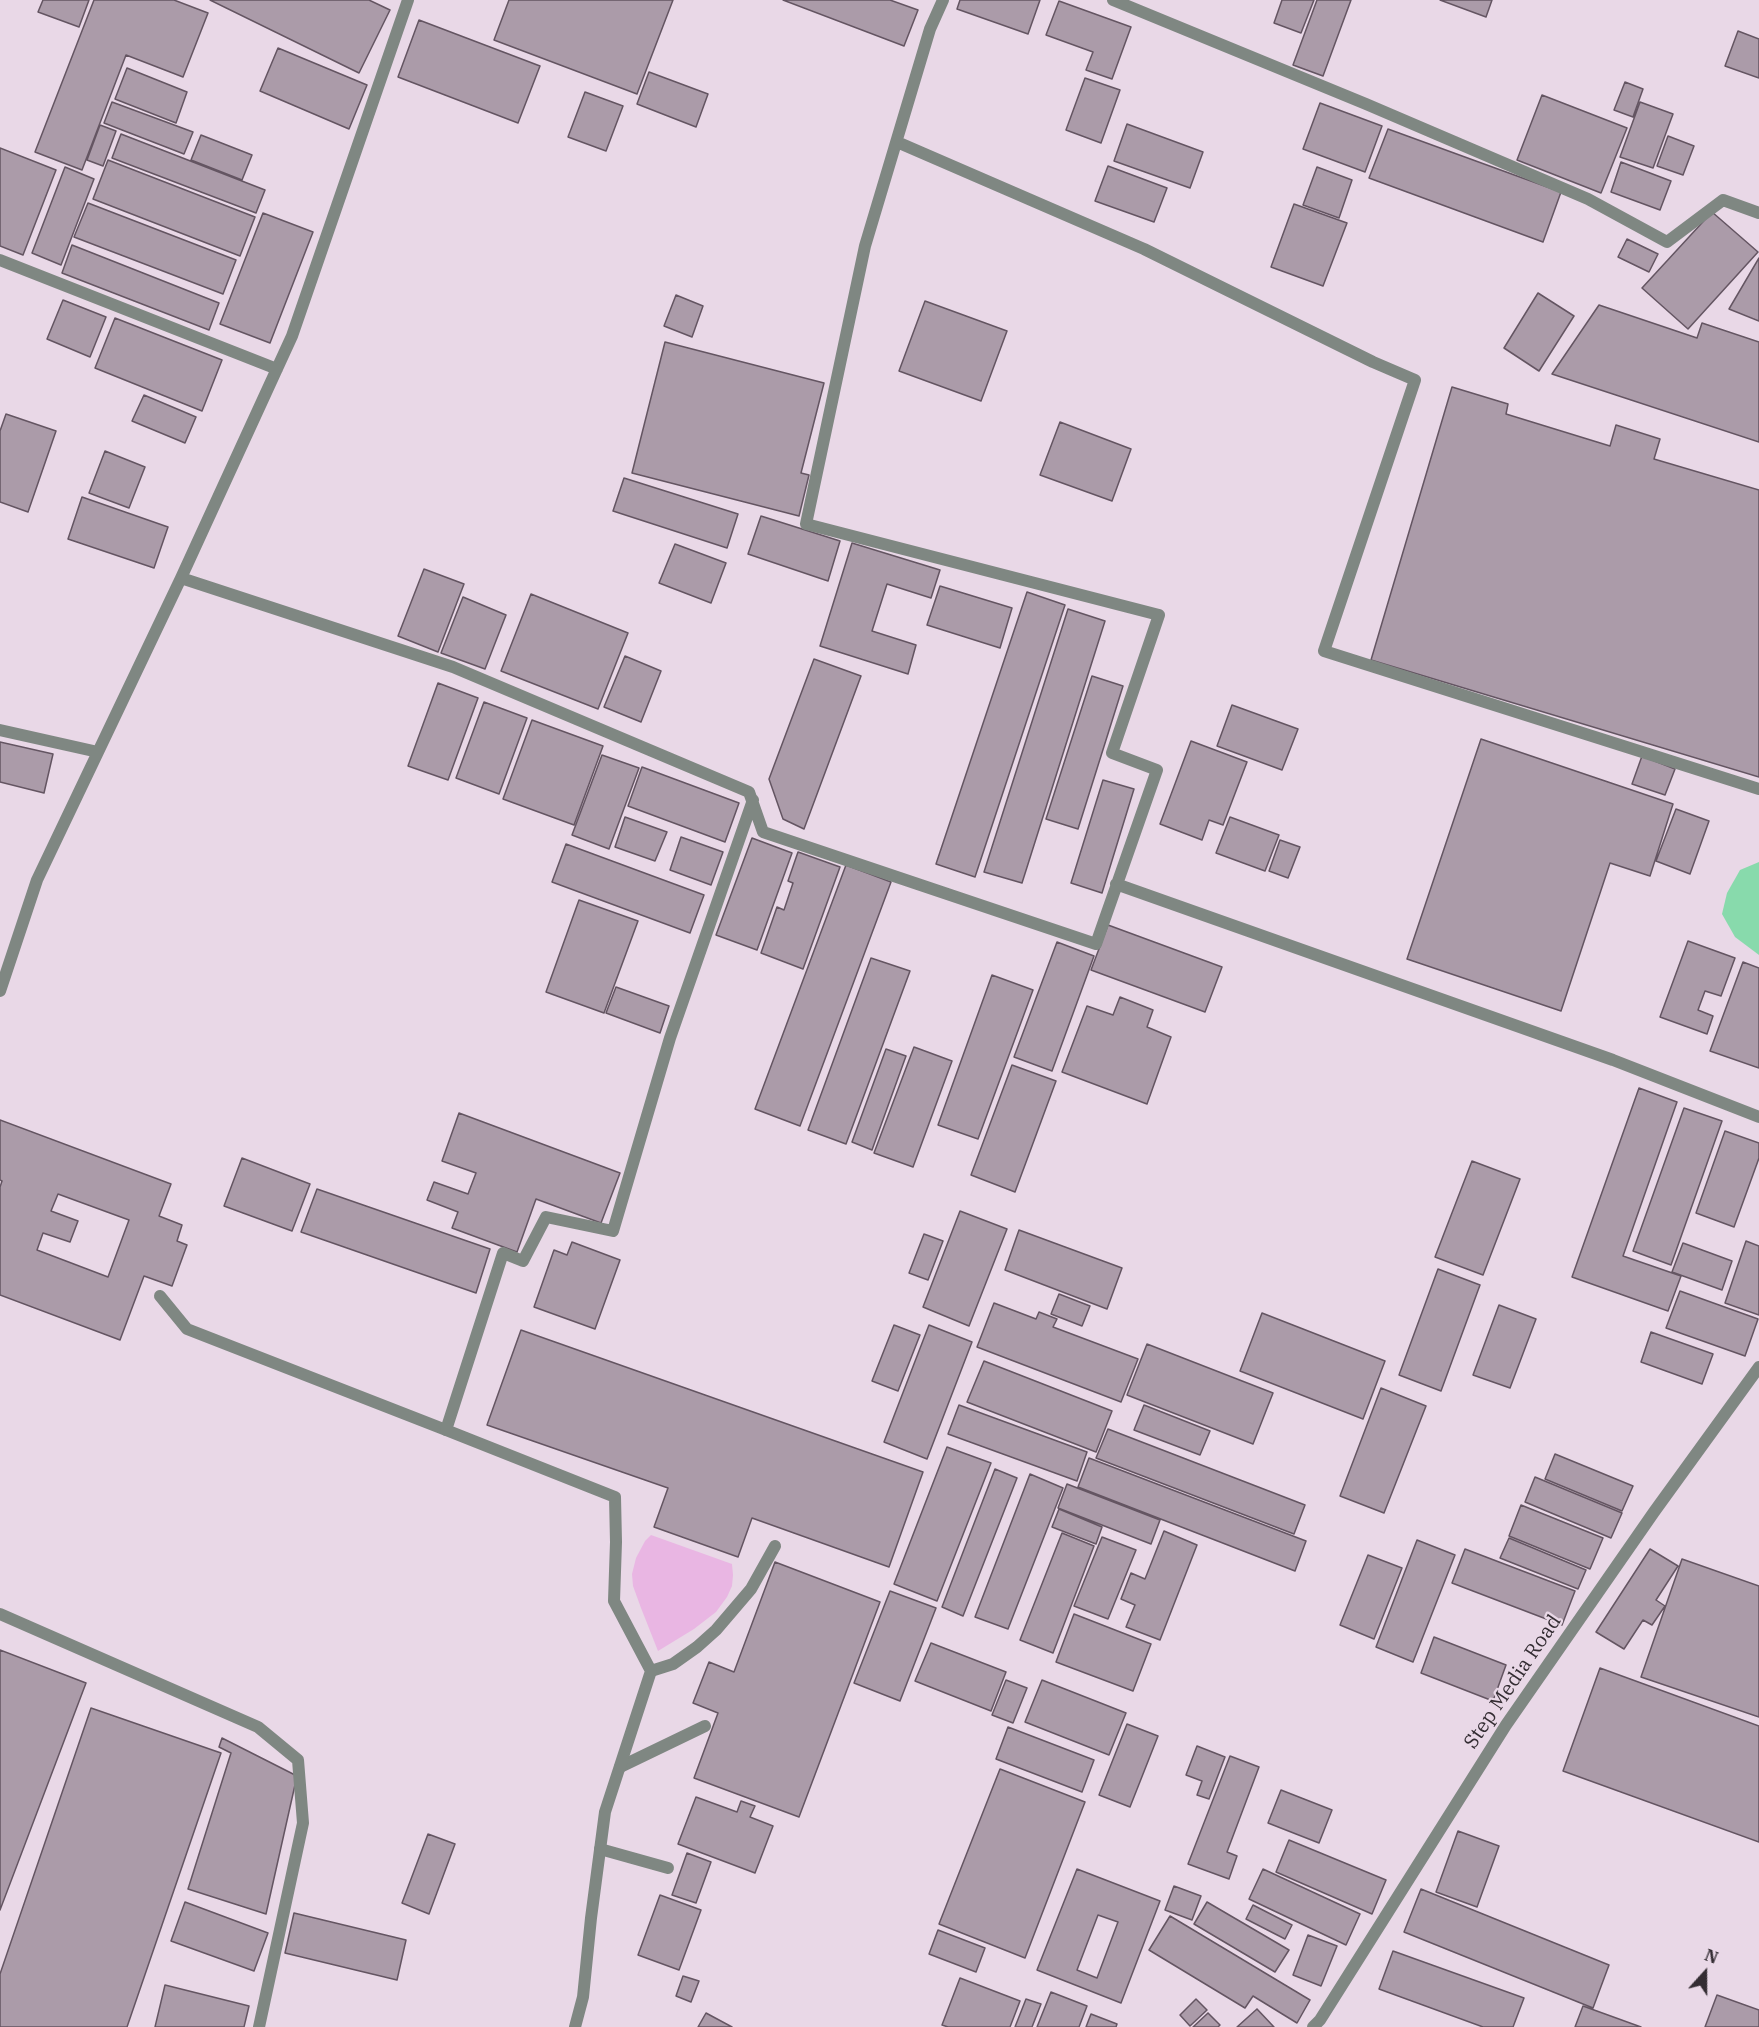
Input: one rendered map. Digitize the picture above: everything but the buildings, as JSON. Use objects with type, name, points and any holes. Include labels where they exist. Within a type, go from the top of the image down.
[{"type":"street","points":[[0,991],[37,880],[181,578],[292,336],[408,0]]},
{"type":"street","points":[[181,578],[453,667],[749,792],[763,832],[1096,944],[1157,770],[1112,753],[1159,615],[807,524],[865,246],[930,29],[943,0]]},
{"type":"street","points":[[1113,0],[1366,104],[1588,199],[1667,242],[1723,200],[1759,213]]},
{"type":"street","points":[[897,142],[1144,249],[1373,362],[1415,380],[1324,651],[1759,789]]},
{"type":"street","points":[[0,260],[277,369]]},
{"type":"street","points":[[0,730],[98,752]]},
{"type":"street","points":[[446,1430],[503,1253],[523,1260],[546,1217],[614,1231],[670,1038],[753,800]]},
{"type":"street","points":[[1116,884],[1613,1060],[1759,1117]]},
{"type":"street","points":[[160,1296],[187,1329],[615,1497],[614,1601],[651,1671],[605,1812],[583,1997],[575,2027]]},
{"type":"street","name":"Step Media Road","points":[[1312,2027],[1320,2020],[1506,1725],[1759,1367]]},
{"type":"street","points":[[651,1671],[673,1664],[716,1630],[752,1588],[775,1546]]},
{"type":"street","points":[[0,1614],[258,1727],[298,1760],[303,1823],[259,2027]]},
{"type":"street","points":[[620,1767],[705,1726]]},
{"type":"street","points":[[600,1849],[668,1868]]},
{"type":"shaded area","points":[[1759,862],[1759,955],[1735,937],[1722,914],[1727,893],[1740,870]]},
{"type":"shaded area","points":[[651,1535],[732,1564],[733,1575],[732,1586],[727,1597],[716,1612],[694,1629],[658,1651],[633,1586],[632,1574],[636,1558]]}]
